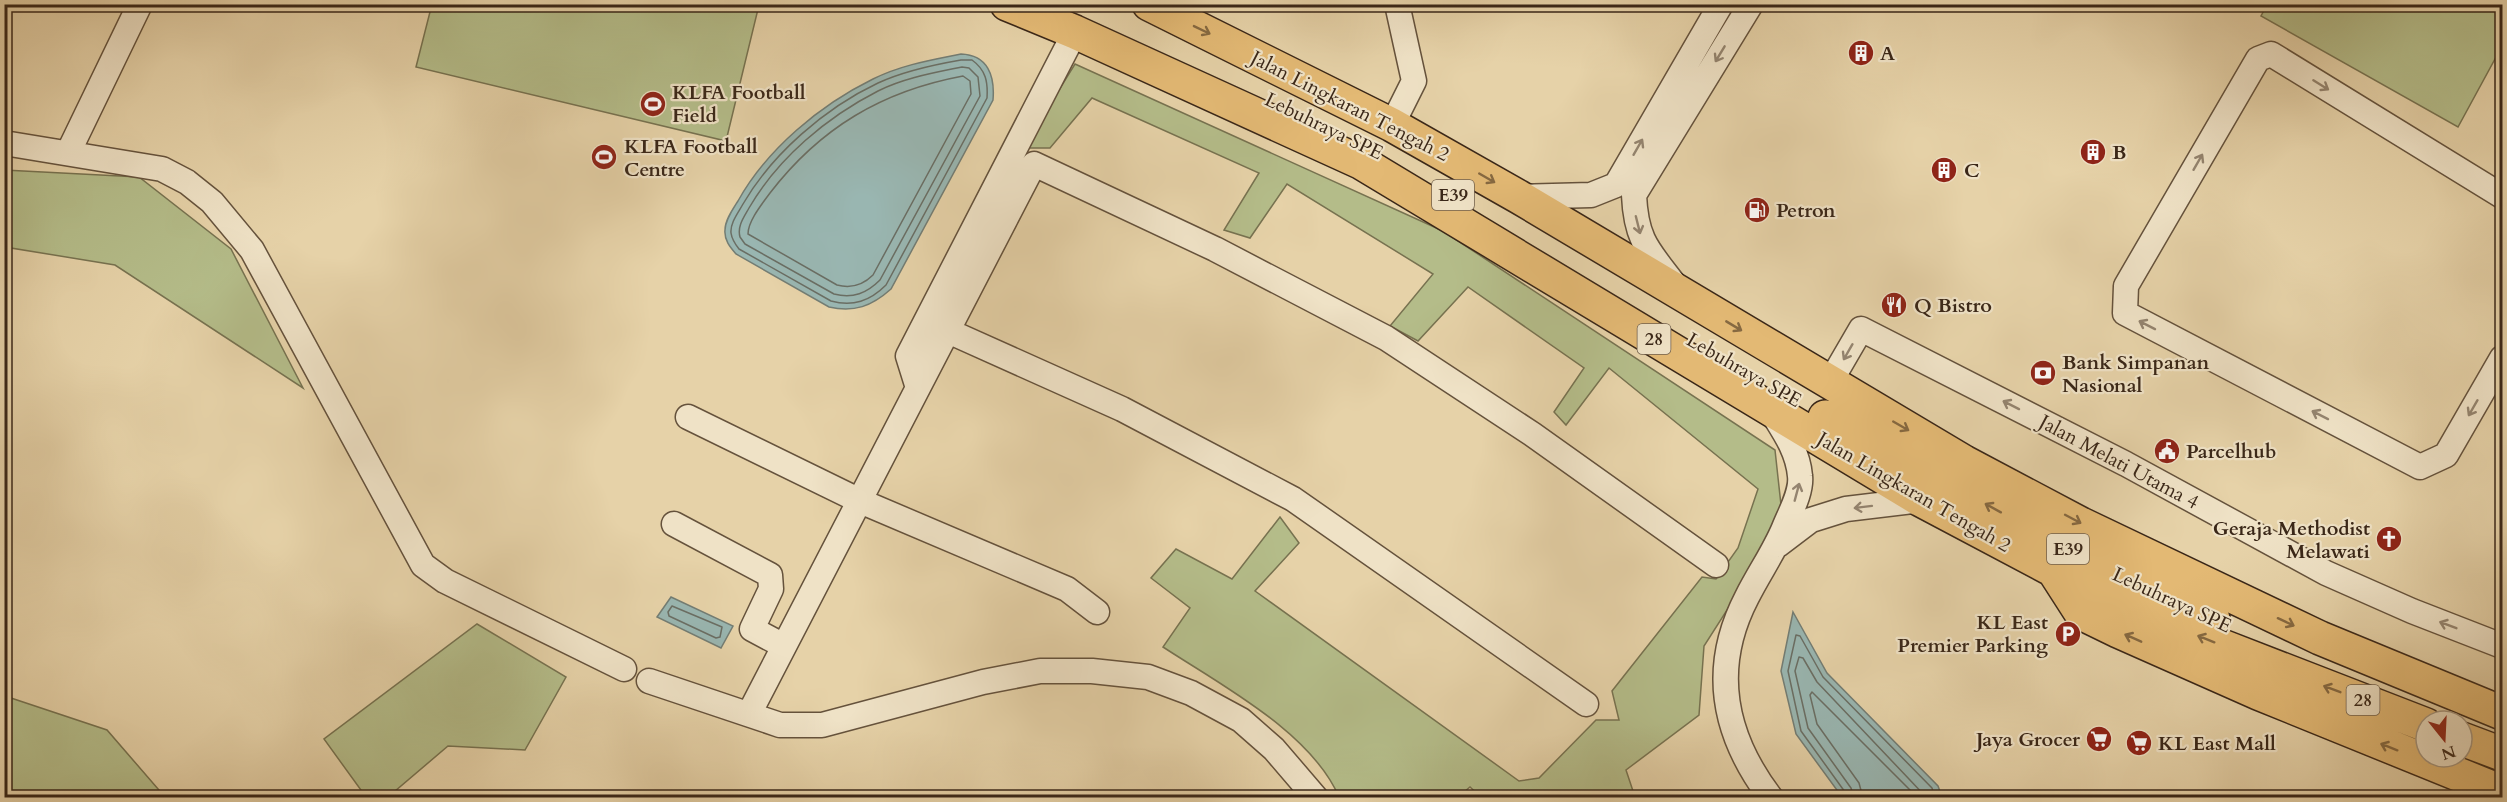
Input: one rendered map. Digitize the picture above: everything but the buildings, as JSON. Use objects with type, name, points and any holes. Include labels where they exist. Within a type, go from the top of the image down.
[{"type":"highway","name":"Jalan Lingkaran Tengah 2","points":[[1007,4],[1075,32],[1362,164],[1921,500],[2053,570],[2130,607],[2414,720]]},
{"type":"highway","name":"Lebuhraya SPE","points":[[1055,4],[1135,37],[1361,142],[1833,421],[2106,570],[2279,649],[2300,676]]},
{"type":"highway","name":"Jalan Lingkaran Tengah 2","points":[[1149,4],[1392,125],[1519,197],[1829,384],[1964,462],[2152,559],[2320,638],[2502,713]]},
{"type":"highway","points":[[2053,570],[2081,613],[2258,693],[2502,792]]},
{"type":"highway","points":[[2474,744],[2502,754]]},
{"type":"street","points":[[69,151],[140,4]]},
{"type":"street","points":[[1519,197],[1591,195],[1616,185],[1721,4]]},
{"type":"street","points":[[1684,296],[1642,243],[1635,213],[1634,195],[1751,4]]},
{"type":"street","points":[[1392,125],[1414,81],[1396,5]]},
{"type":"street","points":[[918,388],[908,356],[1075,32]]},
{"type":"street","points":[[2502,196],[2271,54],[2258,59],[2126,286],[2125,313],[2420,466],[2446,455],[2502,358]]},
{"type":"street","points":[[4,142],[69,151],[162,169],[187,183],[212,202],[252,250],[423,565],[445,581],[624,669]]},
{"type":"street","points":[[749,714],[1034,164],[1215,249],[1386,338],[1532,434],[1716,565]]},
{"type":"street","name":"Jalan Melati Utama 4","points":[[1829,384],[1861,329],[2126,464],[2326,573],[2412,611],[2502,646]]},
{"type":"street","points":[[948,331],[1122,409],[1293,499],[1586,704]]},
{"type":"street","points":[[1768,407],[1790,441],[1801,478],[1794,506],[1776,546],[1746,597],[1733,629],[1725,659],[1724,685],[1741,751],[1771,798]]},
{"type":"street","points":[[687,417],[860,501],[1067,589],[1097,612]]},
{"type":"street","points":[[1776,546],[1811,520],[1845,509],[1921,500]]},
{"type":"street","points":[[674,524],[770,575],[771,589],[752,629],[784,646]]},
{"type":"street","points":[[649,681],[780,725],[822,725],[984,682],[1040,671],[1092,671],[1148,677],[1191,693],[1241,720],[1274,749],[1316,798]]},
{"type":"green space","name":"KLFA Football Field","points":[[432,4],[759,5],[726,141],[416,67]]},
{"type":"green space","points":[[2267,5],[2502,5],[2502,46],[2458,127],[2261,16]]},
{"type":"green space","points":[[1075,64],[1443,231],[1775,450],[1781,505],[1754,568],[1704,646],[1699,715],[1626,770],[1635,797],[1481,797],[1470,787],[1458,797],[1339,797],[1326,773],[1308,751],[1286,731],[1237,694],[1163,647],[1190,608],[1151,578],[1176,549],[1232,579],[1280,517],[1299,543],[1255,591],[1519,781],[1539,778],[1596,720],[1619,720],[1612,691],[1702,577],[1716,579],[1738,548],[1758,489],[1609,368],[1566,425],[1554,412],[1584,368],[1468,287],[1418,341],[1390,326],[1433,274],[1287,184],[1250,238],[1224,230],[1259,173],[1092,98],[1050,148],[1023,148]]},
{"type":"green space","points":[[4,170],[139,177],[231,249],[303,388],[115,265],[5,247]]},
{"type":"green space","points":[[477,624],[566,677],[525,750],[448,746],[388,797],[366,797],[324,739]]},
{"type":"green space","points":[[5,696],[107,730],[165,797],[5,797]]},
{"type":"water","points":[[961,54],[978,58],[988,68],[993,83],[993,100],[891,289],[877,300],[862,307],[838,309],[829,307],[736,254],[725,237],[725,226],[730,215],[750,182],[779,146],[796,130],[834,102],[873,79],[905,67]]},
{"type":"water","points":[[671,597],[733,626],[721,648],[657,617]]},
{"type":"water","points":[[1793,612],[1827,673],[1938,786],[1942,797],[1842,797],[1796,734],[1781,671]]},
{"type":"place","name":"A","points":[[1861,53]]},
{"type":"place","name":"KLFA Football Field","points":[[653,104]]},
{"type":"place","name":"B","points":[[2093,152]]},
{"type":"place","name":"KLFA Football Centre","points":[[604,157]]},
{"type":"place","name":"C","points":[[1944,170]]},
{"type":"place","name":"Petron","points":[[1757,210]]},
{"type":"place","name":"Q Bistro","points":[[1894,305]]},
{"type":"place","name":"Bank Simpanan Nasional","points":[[2043,373]]},
{"type":"place","name":"Parcelhub","points":[[2167,451]]},
{"type":"place","name":"Geraja Methodist Melawati","points":[[2389,539]]},
{"type":"place","name":"KL East Premier Parking","points":[[2068,634]]},
{"type":"place","name":"Jaya Grocer","points":[[2099,739]]},
{"type":"place","name":"KL East Mall","points":[[2139,743]]}]
